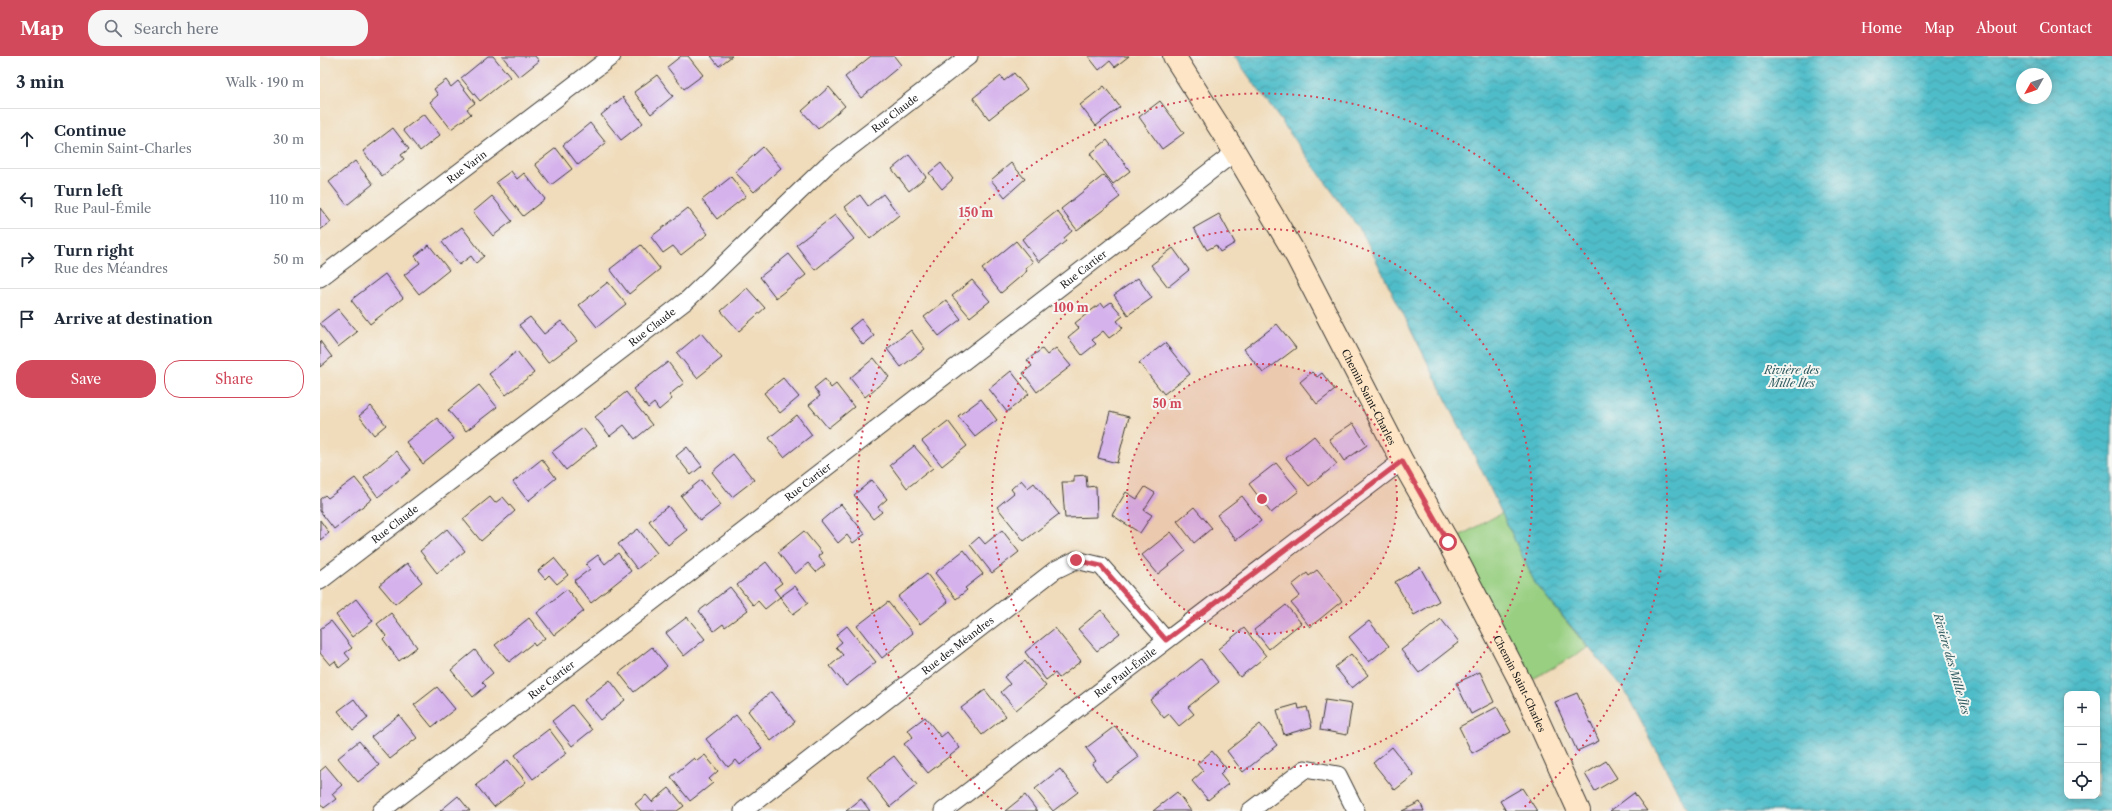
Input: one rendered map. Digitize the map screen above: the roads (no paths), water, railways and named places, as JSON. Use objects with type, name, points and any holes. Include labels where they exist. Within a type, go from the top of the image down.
[{"type":"main road","name":"Chemin Saint-Charles","points":[[1174,56],[1235,152],[1297,257],[1402,461],[1448,542],[1522,685],[1579,811]]},
{"type":"street","name":"Rue Varin","points":[[320,278],[612,56]]},
{"type":"street","name":"Rue Claude","points":[[320,581],[688,300],[826,166],[969,56]]},
{"type":"street","name":"Rue Cartier","points":[[381,811],[1235,152]]},
{"type":"street","name":"Rue Paul-Émile","points":[[943,811],[1402,461]]},
{"type":"street","name":"Rue des Méandres","points":[[743,811],[1056,570],[1076,560],[1101,566],[1166,640]]},
{"type":"street","points":[[1250,811],[1305,769],[1338,776],[1356,811]]},
{"type":"water","name":"Rivière des Mille Îles","points":[[1234,56],[2112,56],[2112,811],[1688,811],[1625,691],[1535,583],[1480,467],[1363,234]]}]
